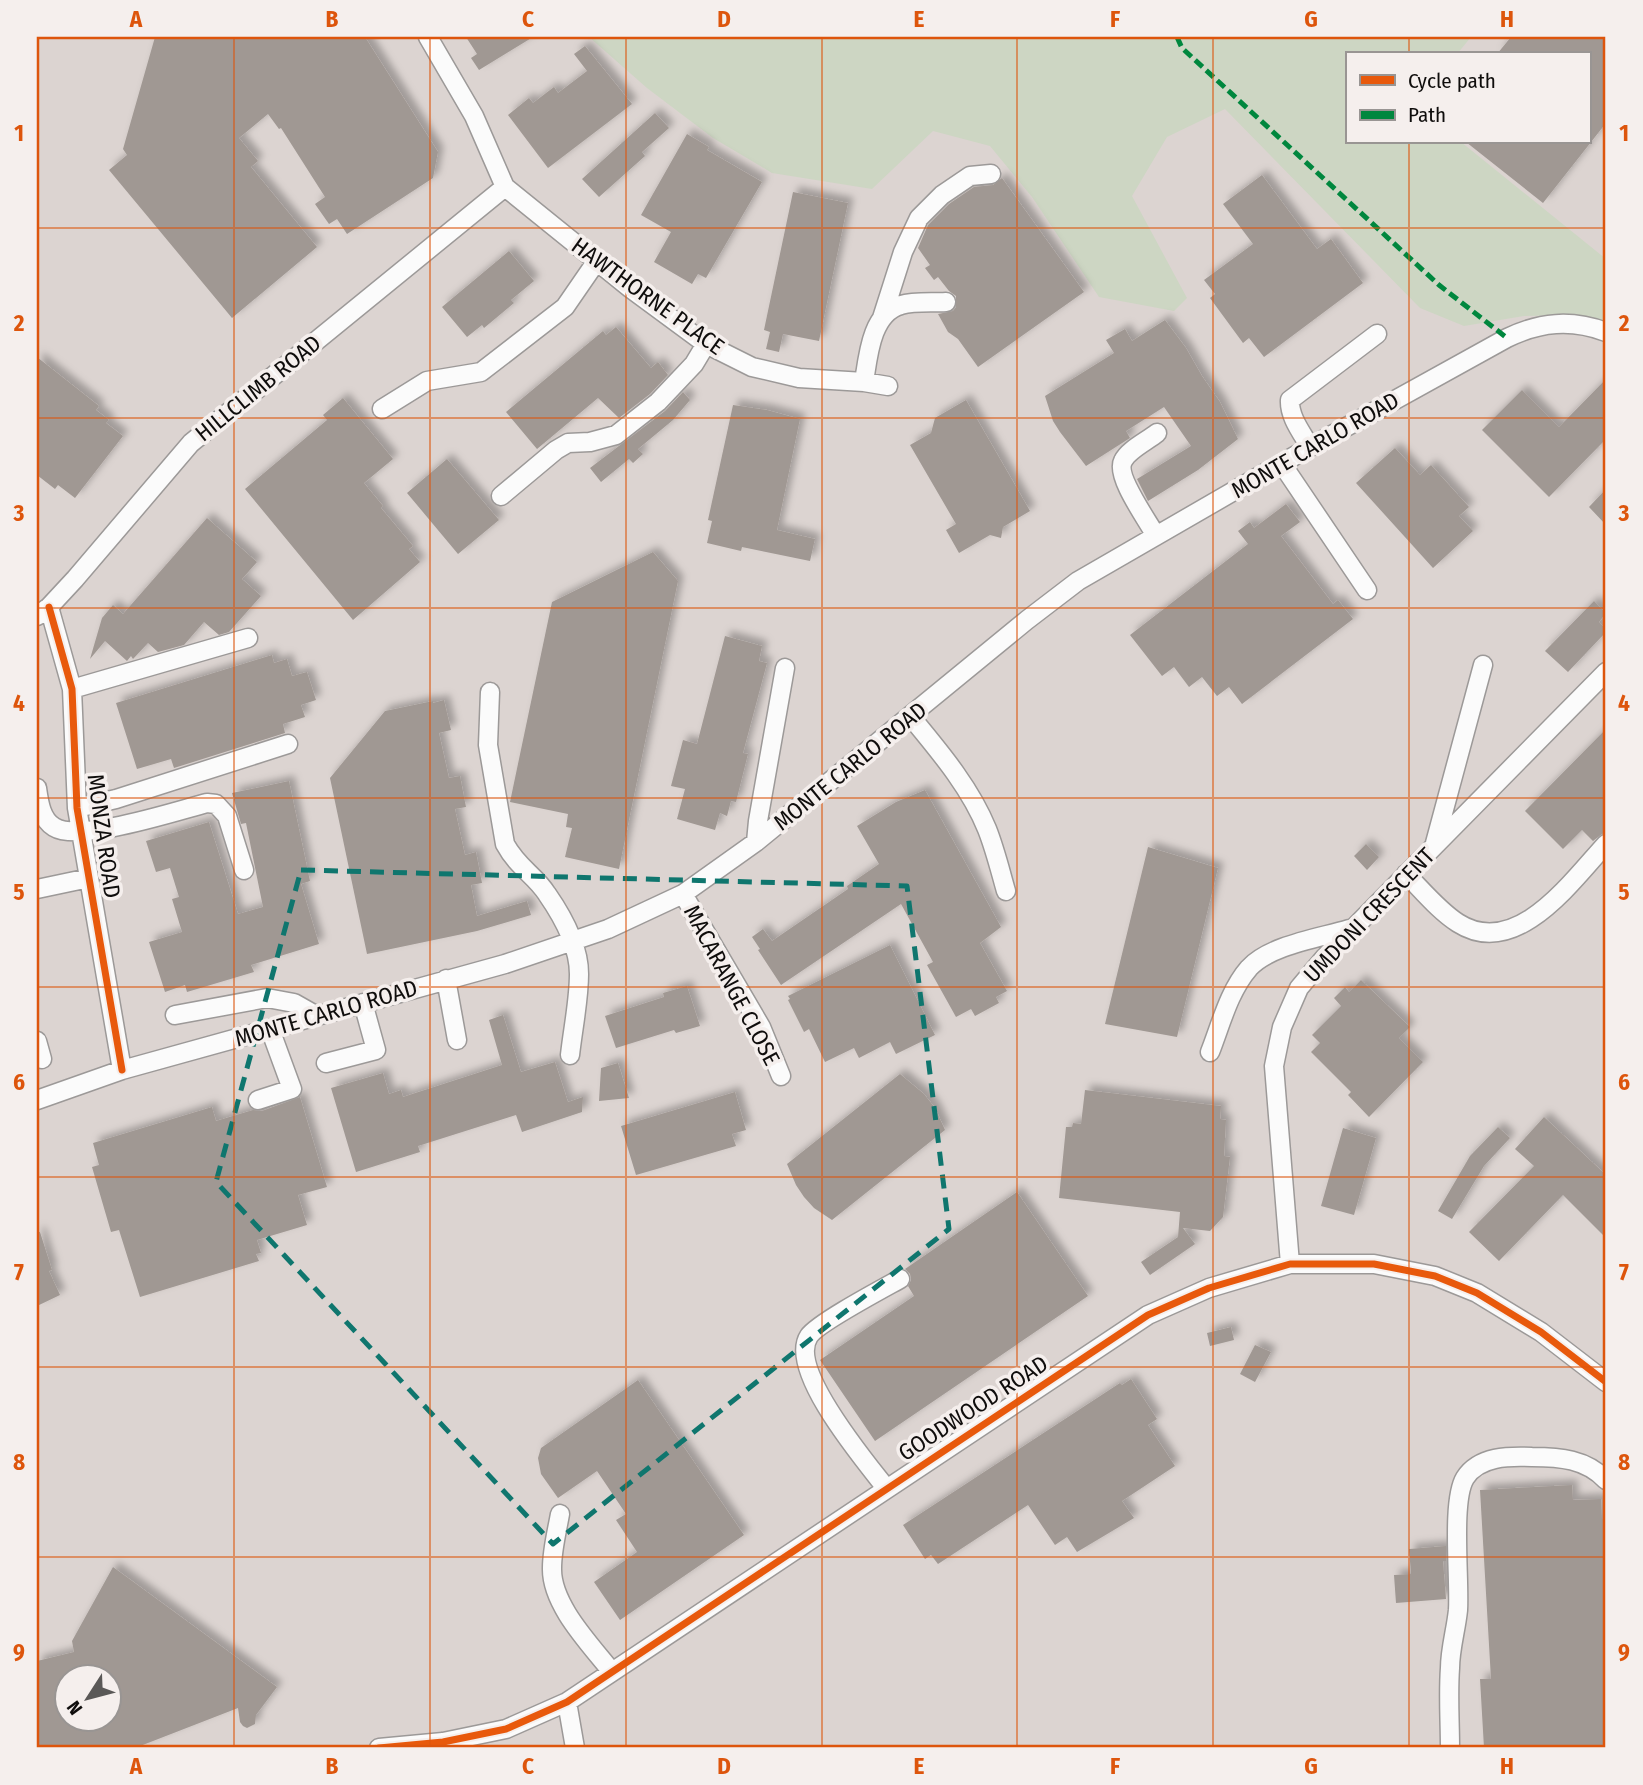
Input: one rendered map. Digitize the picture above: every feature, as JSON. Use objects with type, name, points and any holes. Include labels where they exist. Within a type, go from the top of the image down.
[{"type":"street","points":[[428,37],[474,116],[505,187]]},
{"type":"street","points":[[864,382],[871,338],[883,318],[903,253],[919,218],[942,195],[970,176],[991,174]]},
{"type":"street","name":"HAWTHORNE PLACE","points":[[505,187],[596,262],[706,344],[752,367],[799,378],[888,386]]},
{"type":"street","name":"HILLCLIMB ROAD","points":[[43,612],[191,443],[505,187]]},
{"type":"street","points":[[382,409],[427,381],[481,372],[565,307],[596,262]]},
{"type":"street","points":[[883,318],[899,305],[946,302]]},
{"type":"street","name":"MONTE CARLO ROAD","points":[[37,1100],[122,1070],[505,964],[608,929],[683,894],[757,842],[1078,581],[1467,358],[1536,325],[1587,325],[1606,332]]},
{"type":"street","points":[[1310,447],[1295,422],[1290,400],[1377,334]]},
{"type":"street","points":[[501,496],[568,443],[590,442],[616,435],[658,402],[694,364],[706,344]]},
{"type":"street","points":[[1156,536],[1130,492],[1121,468],[1124,458],[1157,433]]},
{"type":"street","points":[[1282,464],[1367,590]]},
{"type":"street","name":"MONZA ROAD","points":[[43,612],[72,689],[77,808],[122,1070]]},
{"type":"street","points":[[72,689],[248,638]]},
{"type":"street","points":[[1434,847],[1483,665]]},
{"type":"street","points":[[757,842],[758,821],[785,668]]},
{"type":"street","name":"UMDONI CRESCENT","points":[[1290,1264],[1275,1066],[1282,1027],[1299,988],[1325,957],[1606,672]]},
{"type":"street","points":[[490,692],[488,745],[505,845],[512,858],[545,890],[572,940],[579,972],[570,1055]]},
{"type":"street","points":[[911,717],[975,804],[986,827],[1006,891]]},
{"type":"street","points":[[77,808],[116,799],[288,744]]},
{"type":"street","points":[[37,789],[39,803],[50,824],[66,832],[118,827],[212,803],[223,809],[227,817],[244,870]]},
{"type":"street","points":[[1406,874],[1456,922],[1477,933],[1501,934],[1529,921],[1606,844]]},
{"type":"street","points":[[37,888],[89,878]]},
{"type":"street","name":"MACARANGE CLOSE","points":[[683,894],[761,1027],[781,1076]]},
{"type":"street","points":[[1210,1052],[1230,999],[1250,968],[1261,958],[1278,950],[1353,929]]},
{"type":"street","points":[[446,979],[457,1040]]},
{"type":"street","points":[[175,1015],[267,998],[294,1003],[317,1016]]},
{"type":"street","points":[[326,1063],[376,1050],[363,1003]]},
{"type":"street","points":[[258,1100],[292,1089],[270,1028]]},
{"type":"street","points":[[37,1041],[42,1059]]},
{"type":"street","name":"GOODWOOD ROAD","points":[[379,1748],[443,1742],[506,1730],[567,1702],[1148,1315],[1209,1288],[1290,1264],[1374,1264],[1436,1276],[1476,1293],[1541,1332],[1606,1382]]},
{"type":"street","points":[[886,1488],[822,1398],[807,1368],[804,1353],[805,1344],[816,1329],[900,1279]]},
{"type":"street","points":[[1450,1748],[1450,1667],[1458,1611],[1458,1513],[1464,1479],[1479,1463],[1523,1456],[1565,1458],[1580,1463],[1606,1480]]},
{"type":"street","points":[[560,1514],[552,1570],[554,1588],[578,1629],[612,1672]]},
{"type":"street","points":[[567,1702],[575,1748]]},
{"type":"highlighted area","points":[[301,870],[907,886],[949,1229],[553,1544],[216,1182]]},
{"type":"shaded area","points":[[37,37],[1606,37],[1606,1748],[37,1748]]},
{"type":"green space","points":[[589,37],[1471,37],[1459,52],[1346,52],[1346,144],[1463,144],[1606,259],[1606,321],[1578,315],[1524,316],[1464,326],[1420,308],[1225,109],[1167,137],[1132,196],[1187,298],[1174,311],[1099,297],[1032,197],[990,146],[933,131],[872,189],[772,173],[713,138],[647,88]]},
{"type":"building","points":[[155,37],[365,37],[438,152],[433,178],[347,234],[337,219],[329,224],[315,204],[325,197],[281,128],[279,129],[268,114],[239,138],[258,161],[251,167],[317,247],[232,318],[109,170],[127,155],[123,149]]},
{"type":"building","points":[[466,37],[533,37],[479,70],[471,58],[477,54]]},
{"type":"building","points":[[1511,37],[1606,37],[1606,123],[1590,143],[1590,52],[1499,52]]},
{"type":"building","points":[[585,46],[632,104],[548,168],[508,115],[529,98],[533,103],[554,87],[558,93],[587,71],[574,54]]},
{"type":"building","points":[[655,113],[669,128],[642,152],[645,156],[599,197],[582,179]]},
{"type":"building","points":[[687,134],[709,147],[707,150],[762,182],[706,278],[698,274],[692,284],[654,262],[671,232],[641,215]]},
{"type":"building","points":[[1469,144],[1589,144],[1543,203]]},
{"type":"building","points":[[1262,175],[1317,249],[1331,239],[1363,283],[1264,357],[1249,338],[1243,343],[1210,298],[1215,294],[1204,280],[1253,244],[1223,204]]},
{"type":"building","points":[[1002,178],[1084,292],[978,367],[958,339],[948,332],[938,314],[953,311],[956,307],[956,296],[938,277],[934,280],[925,268],[930,265],[918,248],[928,225],[949,204],[974,187],[993,185]]},
{"type":"building","points":[[793,192],[848,203],[819,341],[783,334],[779,352],[766,349],[770,332],[764,330]]},
{"type":"building","points":[[509,251],[534,281],[511,300],[514,303],[484,328],[482,325],[467,337],[442,307]]},
{"type":"building","points":[[1165,320],[1220,402],[1238,439],[1198,470],[1148,501],[1137,479],[1191,446],[1164,407],[1126,431],[1130,438],[1086,466],[1053,421],[1045,396],[1114,353],[1106,340],[1125,329],[1132,341]]},
{"type":"building","points":[[616,327],[651,368],[658,362],[668,375],[650,394],[619,418],[598,398],[537,449],[506,412],[603,331],[606,335]]},
{"type":"building","points":[[37,357],[99,406],[96,410],[109,420],[106,423],[123,436],[75,498],[58,485],[55,489],[37,475]]},
{"type":"building","points":[[1606,379],[1606,439],[1549,497],[1482,430],[1522,390],[1559,427]]},
{"type":"building","points":[[683,392],[690,400],[673,420],[638,449],[643,454],[633,463],[629,459],[601,482],[590,468],[665,411]]},
{"type":"building","points":[[343,398],[393,459],[364,483],[413,546],[409,549],[420,562],[353,620],[245,489],[327,420],[323,415]]},
{"type":"building","points":[[966,400],[1030,511],[1003,527],[1001,538],[990,535],[959,553],[946,530],[956,524],[910,445],[931,433],[935,418]]},
{"type":"building","points":[[733,405],[800,419],[777,530],[815,539],[810,561],[707,543],[712,521],[708,520]]},
{"type":"building","points":[[1395,448],[1420,475],[1431,465],[1469,507],[1459,516],[1473,531],[1433,568],[1356,483]]},
{"type":"building","points":[[447,459],[499,520],[458,554],[407,493]]},
{"type":"building","points":[[1606,489],[1606,525],[1589,507]]},
{"type":"building","points":[[1286,504],[1300,522],[1281,536],[1333,604],[1338,600],[1353,619],[1242,704],[1229,687],[1217,696],[1202,677],[1189,687],[1174,667],[1162,676],[1130,635],[1248,544],[1238,531],[1250,522],[1254,528]]},
{"type":"building","points":[[207,518],[257,562],[242,579],[261,596],[229,632],[219,635],[204,622],[184,645],[158,652],[148,643],[133,659],[131,656],[127,661],[105,641],[90,659],[102,618],[113,605],[123,614]]},
{"type":"building","points":[[653,552],[678,581],[619,869],[565,857],[572,828],[566,827],[568,814],[510,802],[552,602]]},
{"type":"building","points":[[1594,601],[1606,613],[1599,622],[1606,632],[1568,672],[1545,651]]},
{"type":"building","points":[[725,636],[762,646],[759,661],[767,663],[743,753],[748,754],[736,802],[731,801],[727,816],[720,813],[715,830],[677,819],[685,789],[671,786],[683,740],[697,744]]},
{"type":"building","points":[[272,655],[274,663],[287,659],[292,676],[307,672],[316,700],[301,705],[305,717],[283,724],[285,733],[174,768],[171,759],[137,769],[116,703]]},
{"type":"building","points":[[444,700],[451,730],[439,733],[449,778],[460,776],[466,807],[455,809],[465,855],[476,852],[482,883],[471,885],[477,916],[527,901],[531,915],[477,931],[367,954],[330,778],[385,711]]},
{"type":"building","points":[[1606,729],[1606,833],[1593,841],[1582,830],[1563,849],[1525,811]]},
{"type":"building","points":[[289,781],[310,881],[301,884],[319,944],[251,965],[254,972],[187,992],[185,985],[165,992],[149,942],[182,932],[172,899],[179,897],[170,868],[156,872],[146,841],[209,822],[238,914],[263,907],[246,823],[241,824],[232,793]]},
{"type":"building","points":[[925,790],[1001,927],[980,943],[1007,991],[996,997],[999,1003],[975,1016],[971,1009],[956,1017],[927,965],[933,962],[901,904],[781,985],[752,937],[763,929],[772,941],[848,889],[847,886],[879,864],[857,826],[896,802]]},
{"type":"building","points":[[1366,844],[1379,857],[1367,870],[1354,856]]},
{"type":"building","points":[[1148,847],[1218,868],[1177,1037],[1105,1024]]},
{"type":"building","points":[[890,945],[935,1035],[896,1054],[890,1042],[859,1058],[854,1048],[825,1062],[809,1029],[804,1032],[788,996]]},
{"type":"building","points":[[1361,980],[1410,1027],[1399,1038],[1423,1062],[1369,1117],[1348,1095],[1351,1092],[1311,1052],[1320,1043],[1312,1035],[1341,1006],[1334,998],[1345,987],[1349,992]]},
{"type":"building","points":[[687,986],[700,1026],[676,1033],[674,1030],[616,1048],[605,1016],[664,997],[663,993]]},
{"type":"building","points":[[503,1015],[521,1072],[555,1062],[568,1102],[583,1097],[582,1112],[522,1132],[516,1115],[418,1146],[420,1152],[356,1172],[331,1088],[383,1073],[389,1094],[401,1090],[403,1097],[502,1065],[489,1020]]},
{"type":"building","points":[[618,1063],[629,1098],[599,1101],[601,1068]]},
{"type":"building","points":[[900,1074],[924,1094],[935,1108],[945,1130],[832,1220],[814,1208],[804,1197],[787,1164]]},
{"type":"building","points":[[1085,1090],[1221,1106],[1220,1119],[1226,1120],[1224,1156],[1230,1157],[1223,1217],[1210,1231],[1183,1228],[1195,1244],[1150,1275],[1141,1262],[1178,1237],[1180,1212],[1059,1198],[1066,1127],[1072,1127],[1073,1123],[1081,1124]]},
{"type":"building","points":[[735,1092],[746,1130],[732,1134],[736,1146],[636,1175],[621,1126]]},
{"type":"building","points":[[300,1097],[327,1187],[298,1195],[307,1225],[257,1240],[261,1253],[256,1254],[259,1261],[140,1297],[119,1230],[111,1232],[92,1167],[99,1165],[93,1143],[212,1107],[216,1121],[253,1110],[262,1111]]},
{"type":"building","points":[[1544,1117],[1606,1175],[1606,1238],[1563,1195],[1499,1261],[1469,1232],[1534,1166],[1515,1149]]},
{"type":"building","points":[[1498,1127],[1510,1138],[1484,1166],[1452,1219],[1438,1211],[1470,1156]]},
{"type":"building","points":[[1343,1128],[1376,1138],[1354,1215],[1321,1206]]},
{"type":"building","points":[[1017,1192],[1088,1296],[875,1441],[820,1360],[914,1296],[908,1286],[910,1274],[905,1269]]},
{"type":"building","points":[[37,1232],[40,1232],[52,1270],[49,1271],[60,1295],[37,1306]]},
{"type":"building","points":[[1231,1327],[1234,1340],[1210,1346],[1207,1333]]},
{"type":"building","points":[[1255,1345],[1271,1352],[1255,1382],[1240,1374]]},
{"type":"building","points":[[1131,1379],[1157,1419],[1148,1425],[1175,1466],[1122,1501],[1134,1518],[1077,1552],[1067,1537],[1055,1545],[1028,1505],[938,1564],[931,1555],[925,1559],[903,1525],[1120,1383],[1122,1385]]},
{"type":"building","points":[[638,1380],[744,1535],[620,1620],[594,1582],[637,1552],[616,1520],[626,1514],[597,1471],[558,1498],[541,1474],[538,1458],[541,1448]]},
{"type":"building","points":[[1572,1485],[1573,1500],[1601,1499],[1602,1519],[1606,1519],[1606,1748],[1484,1748],[1480,1679],[1491,1679],[1480,1490]]},
{"type":"building","points":[[1446,1546],[1446,1561],[1443,1561],[1446,1599],[1396,1603],[1394,1575],[1411,1574],[1409,1549]]},
{"type":"building","points":[[113,1567],[277,1687],[256,1715],[255,1724],[247,1728],[240,1722],[238,1708],[135,1748],[37,1748],[37,1661],[74,1652],[72,1641]]},
{"type":"marked path","points":[[1177,37],[1182,48],[1439,285],[1507,338]]},
{"type":"cycle path","points":[[49,607],[72,689],[77,808],[122,1070]]},
{"type":"cycle path","points":[[379,1748],[443,1742],[506,1729],[567,1702],[1148,1315],[1209,1288],[1290,1264],[1374,1264],[1435,1276],[1477,1293],[1541,1332],[1606,1382]]}]
